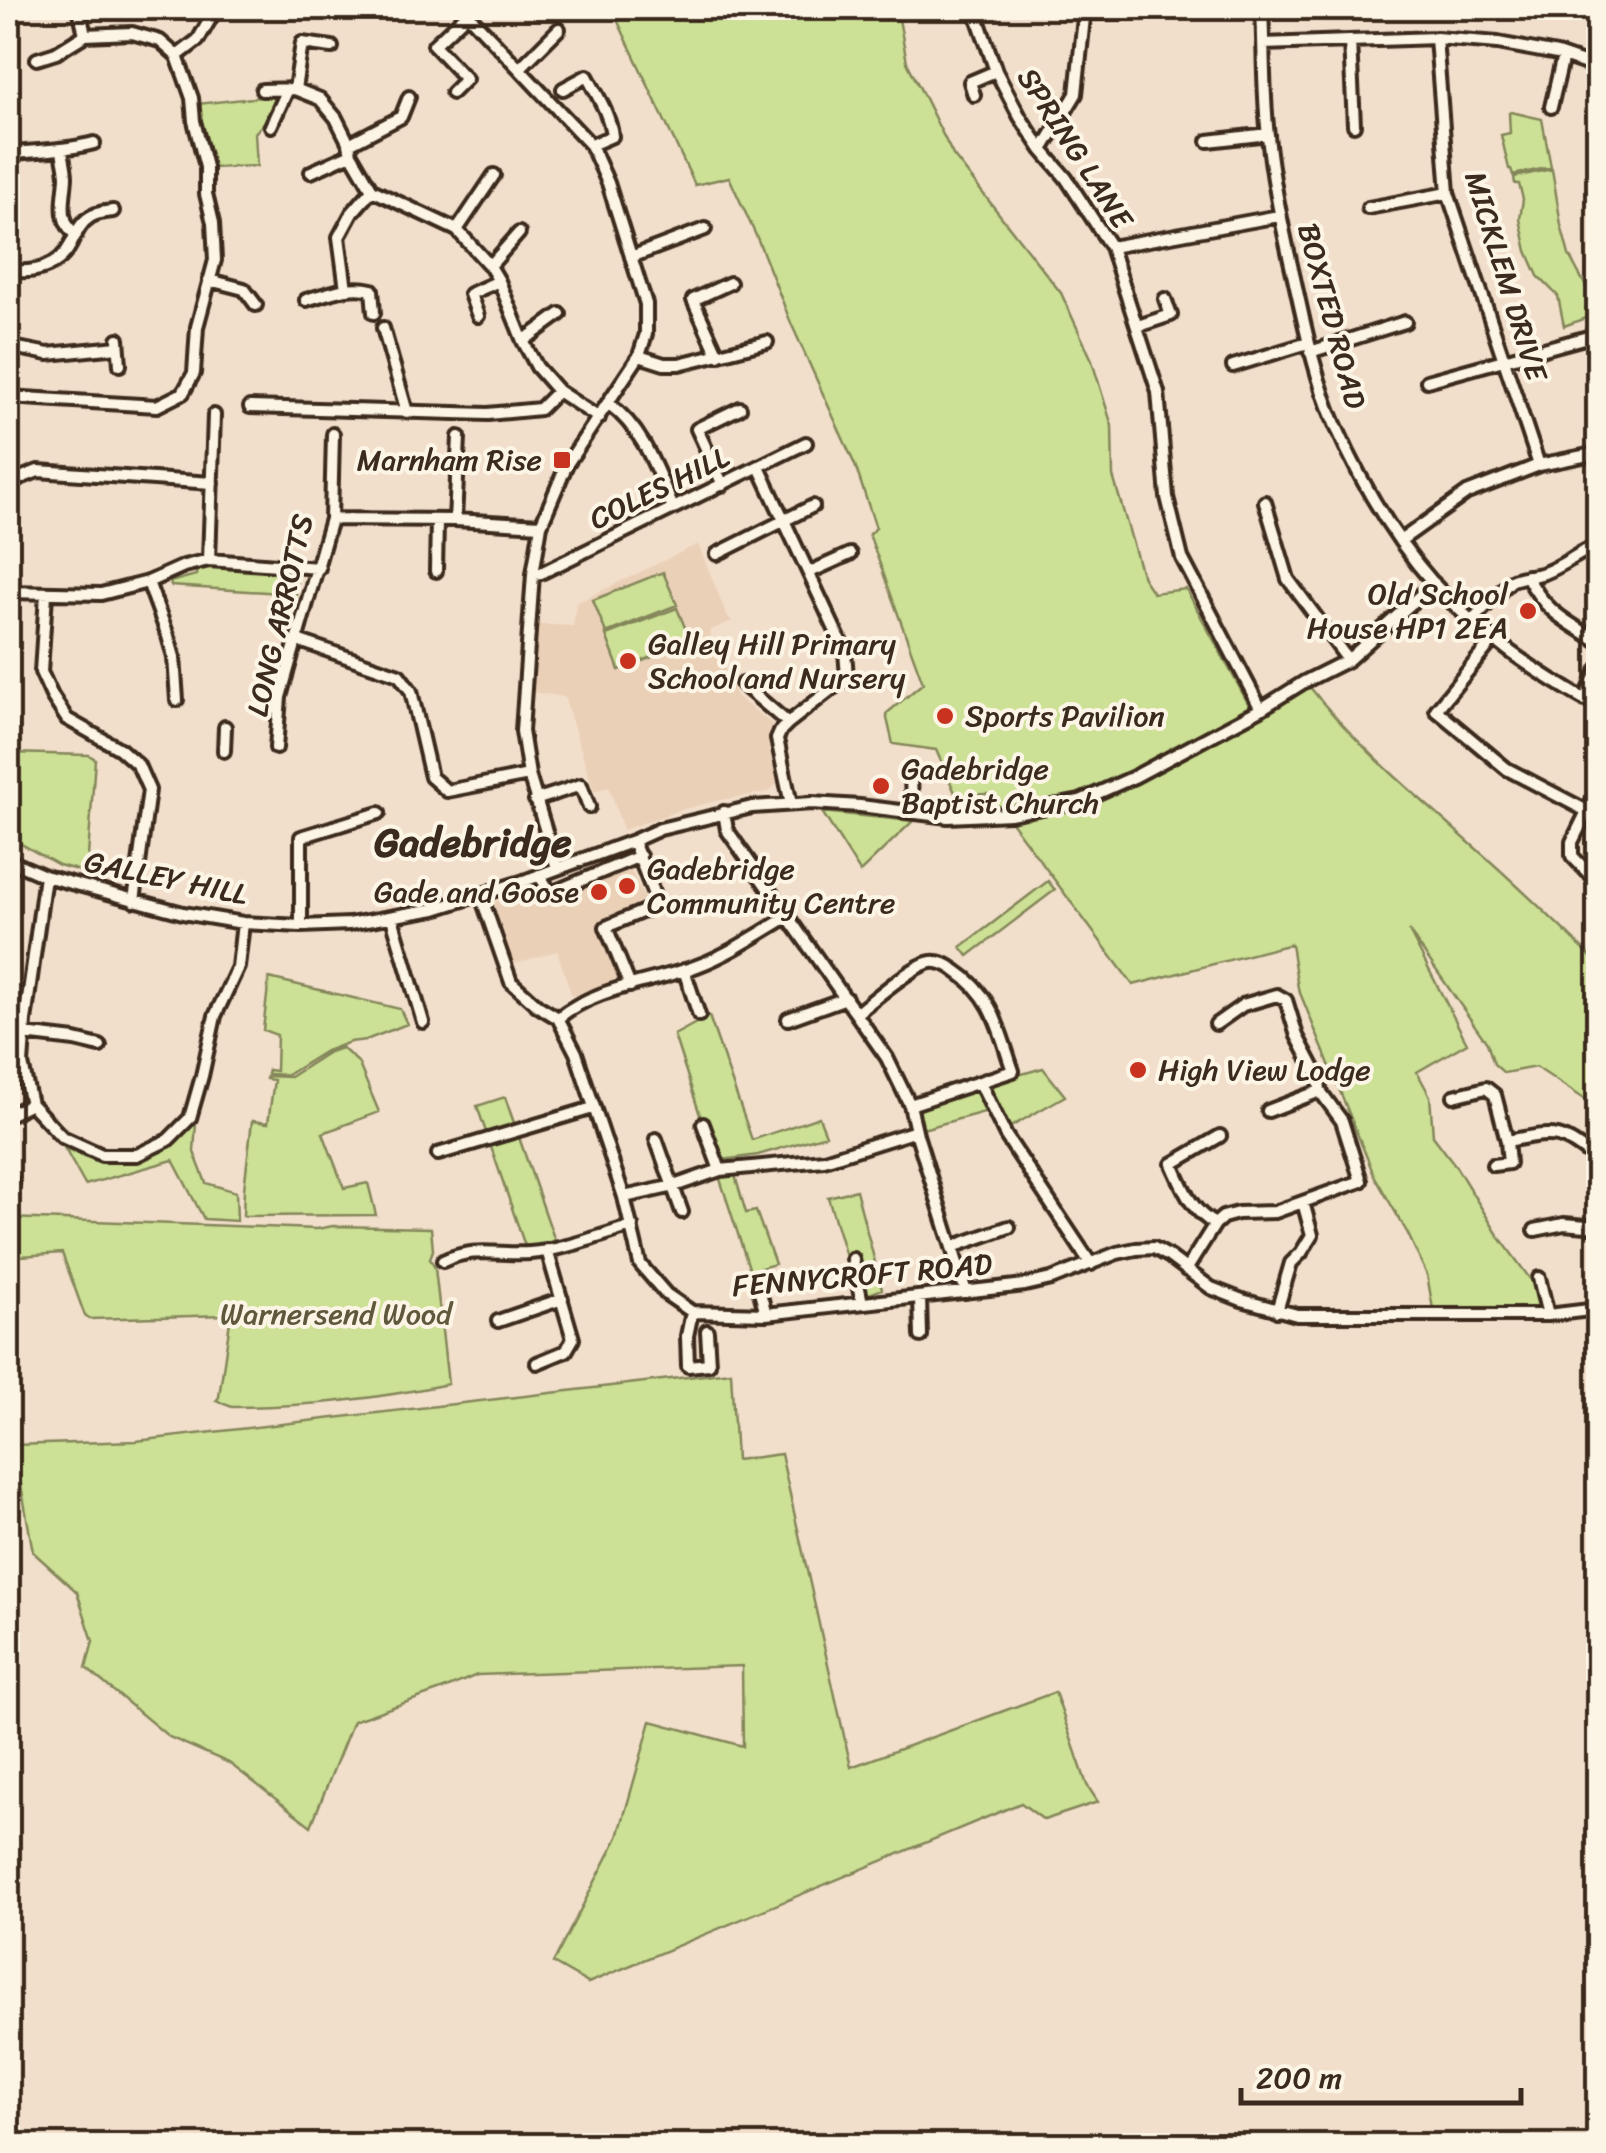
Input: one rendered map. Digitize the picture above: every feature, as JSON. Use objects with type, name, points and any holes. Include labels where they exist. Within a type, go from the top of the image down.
[{"type":"street","points":[[79,8],[85,36]]},
{"type":"street","name":"SPRING LANE","points":[[974,8],[996,71],[1020,117],[1111,248],[1158,392],[1167,498],[1177,544],[1261,709]]},
{"type":"street","name":"BOXTED ROAD","points":[[1262,8],[1268,134],[1279,216],[1310,347],[1334,423],[1363,481],[1400,541],[1434,583],[1494,640],[1553,682],[1598,707]]},
{"type":"street","points":[[452,93],[466,79],[434,44],[465,10],[591,145],[608,183],[646,304],[646,334],[640,356],[567,464],[541,524],[533,574],[522,731],[529,775],[557,868]]},
{"type":"street","points":[[1042,150],[1076,94],[1086,10],[1166,12]]},
{"type":"street","points":[[177,56],[198,40],[214,14]]},
{"type":"street","points":[[520,68],[559,29]]},
{"type":"street","points":[[271,126],[291,89],[302,43],[301,30]]},
{"type":"street","points":[[8,397],[157,406],[183,393],[194,373],[198,328],[215,260],[206,167],[192,98],[177,56],[160,41],[132,33],[85,36],[56,54],[37,59]]},
{"type":"street","points":[[1264,44],[1436,38],[1498,44],[1562,56],[1598,68]]},
{"type":"street","name":"MICKLEM DRIVE","points":[[1436,38],[1448,193],[1539,465]]},
{"type":"street","points":[[1350,41],[1354,125]]},
{"type":"street","points":[[302,43],[332,47]]},
{"type":"street","points":[[1552,107],[1562,56]]},
{"type":"street","points":[[974,94],[970,82],[996,71]]},
{"type":"street","points":[[564,89],[587,76],[612,130],[612,136],[591,145]]},
{"type":"street","points":[[262,90],[291,89],[320,99],[336,118],[372,190],[457,230],[490,266],[537,367],[558,390],[599,418]]},
{"type":"street","points":[[312,172],[401,116],[410,97]]},
{"type":"street","points":[[1208,141],[1268,134]]},
{"type":"street","points":[[8,154],[94,144]]},
{"type":"street","points":[[62,150],[65,221],[76,234]]},
{"type":"street","points":[[457,230],[494,174]]},
{"type":"street","points":[[346,289],[340,237],[352,213],[372,190]]},
{"type":"street","points":[[1368,208],[1448,193]]},
{"type":"street","points":[[8,270],[30,271],[51,266],[65,255],[80,226],[91,216],[113,211]]},
{"type":"street","points":[[1111,248],[1279,216]]},
{"type":"street","points":[[631,257],[705,228]]},
{"type":"street","points":[[490,266],[519,233]]},
{"type":"street","points":[[210,280],[244,289],[256,305]]},
{"type":"street","points":[[478,316],[470,294],[499,282]]},
{"type":"street","points":[[718,356],[693,300],[730,282]]},
{"type":"street","points":[[306,300],[365,288],[372,290],[374,313]]},
{"type":"street","points":[[1138,326],[1171,315],[1166,299]]},
{"type":"street","points":[[523,341],[560,314]]},
{"type":"street","points":[[1233,366],[1405,322]]},
{"type":"street","points":[[383,328],[408,412]]},
{"type":"street","points":[[1427,381],[1588,337]]},
{"type":"street","points":[[640,356],[664,364],[679,364],[767,342]]},
{"type":"street","points":[[8,346],[48,354],[118,343],[120,364]]},
{"type":"street","points":[[250,407],[488,414],[540,408],[558,390]]},
{"type":"street","points":[[608,404],[633,426],[647,448],[673,508]]},
{"type":"street","points":[[723,485],[698,429],[740,408]]},
{"type":"street","points":[[209,560],[214,415]]},
{"type":"street","name":"LONG ARROTTS","points":[[276,748],[280,697],[332,519],[333,434]]},
{"type":"street","points":[[455,520],[459,437]]},
{"type":"street","name":"COLES HILL","points":[[533,574],[541,574],[806,443]]},
{"type":"street","points":[[1400,541],[1467,494],[1539,465],[1598,453]]},
{"type":"street","points":[[760,468],[845,651],[846,677],[788,723],[776,739],[791,804]]},
{"type":"street","points":[[8,482],[38,471],[212,484]]},
{"type":"street","points":[[1266,502],[1288,579],[1348,660]]},
{"type":"street","points":[[717,554],[813,506]]},
{"type":"street","points":[[332,519],[541,524]]},
{"type":"street","points":[[436,520],[436,570]]},
{"type":"street","points":[[1472,620],[1511,581],[1542,574],[1598,545]]},
{"type":"street","points":[[810,572],[850,554]]},
{"type":"street","points":[[8,592],[102,594],[209,560],[319,568]]},
{"type":"street","points":[[1528,576],[1536,593],[1557,616],[1598,640]]},
{"type":"street","points":[[148,582],[174,657],[177,700]]},
{"type":"street","name":"GALLEY HILL","points":[[8,860],[45,876],[183,913],[243,923],[349,924],[434,910],[481,896],[660,828],[724,812],[791,804],[860,806],[948,817],[1010,814],[1080,800],[1134,777],[1261,709],[1348,660],[1434,583]]},
{"type":"street","points":[[46,594],[41,672],[52,696],[67,718],[129,756],[150,790],[134,900]]},
{"type":"street","points":[[297,640],[398,675],[410,691],[431,778],[447,791],[529,775]]},
{"type":"street","points":[[1494,640],[1436,710],[1507,769],[1586,811]]},
{"type":"street","points":[[1585,700],[1598,669]]},
{"type":"street","points":[[742,684],[788,723]]},
{"type":"street","points":[[224,751],[226,727]]},
{"type":"street","points":[[911,772],[912,812]]},
{"type":"street","points":[[536,800],[581,785],[588,807]]},
{"type":"street","points":[[1598,789],[1572,842],[1572,856],[1598,883]]},
{"type":"street","points":[[724,812],[727,830],[887,1058],[910,1105],[966,1292]]},
{"type":"street","points":[[302,926],[301,837],[379,813]]},
{"type":"street","points":[[630,986],[606,927],[658,905],[633,841]]},
{"type":"street","points":[[539,875],[551,894],[640,856]]},
{"type":"street","points":[[45,876],[22,1064],[30,1104],[62,1138],[102,1155],[137,1155],[168,1140],[190,1118],[215,1016],[238,967],[243,923]]},
{"type":"street","name":"FENNYCROFT ROAD","points":[[481,896],[512,982],[558,1018],[576,1052],[624,1197],[640,1264],[666,1294],[692,1312],[766,1314],[966,1292],[1038,1282],[1117,1253],[1154,1248],[1211,1288],[1277,1311],[1315,1317],[1548,1315],[1598,1309]]},
{"type":"street","points":[[558,1018],[574,1005],[724,955],[787,917]]},
{"type":"street","points":[[392,918],[424,1022]]},
{"type":"street","points":[[858,1013],[929,962],[944,963],[968,979],[988,1000],[1013,1070],[910,1105]]},
{"type":"street","points":[[684,970],[699,1015]]},
{"type":"street","points":[[1186,1270],[1214,1224],[1223,1217],[1275,1212],[1361,1181],[1342,1121],[1320,1091],[1319,1078],[1296,1036],[1286,1000],[1277,995],[1243,1005],[1216,1024]]},
{"type":"street","points":[[788,1019],[846,998]]},
{"type":"street","points":[[24,1034],[100,1046]]},
{"type":"street","points":[[980,1083],[1006,1136],[1090,1264]]},
{"type":"street","points":[[1454,1096],[1486,1088],[1495,1095],[1509,1163],[1493,1165]]},
{"type":"street","points":[[1268,1111],[1320,1091]]},
{"type":"street","points":[[8,1115],[30,1104]]},
{"type":"street","points":[[438,1154],[593,1108]]},
{"type":"street","points":[[702,1124],[720,1170]]},
{"type":"street","points":[[624,1197],[720,1170],[824,1160],[916,1131]]},
{"type":"street","points":[[1507,1141],[1549,1133],[1571,1140],[1598,1161]]},
{"type":"street","points":[[1214,1224],[1192,1206],[1172,1164],[1220,1136]]},
{"type":"street","points":[[656,1139],[682,1212]]},
{"type":"street","points":[[1277,1311],[1291,1263],[1312,1235],[1303,1202]]},
{"type":"street","points":[[1535,1230],[1564,1224],[1598,1227]]},
{"type":"street","points":[[443,1261],[462,1253],[530,1253],[632,1226]]},
{"type":"street","points":[[952,1247],[1008,1228]]},
{"type":"street","points":[[537,1363],[571,1346],[573,1339],[546,1250]]},
{"type":"street","points":[[853,1259],[862,1303]]},
{"type":"street","points":[[1540,1278],[1548,1315]]},
{"type":"street","points":[[757,1282],[766,1314]]},
{"type":"street","points":[[920,1298],[921,1336]]},
{"type":"street","points":[[498,1321],[562,1299]]},
{"type":"street","points":[[692,1312],[687,1336],[688,1366],[710,1364],[707,1330]]},
{"type":"shaded area","name":"Galley Hill Primary School and Nursery","points":[[698,544],[732,621],[709,631],[736,696],[776,727],[769,749],[778,782],[769,792],[680,810],[623,830],[609,787],[594,791],[564,697],[531,692],[537,624],[573,626],[576,603]]},
{"type":"shaded area","points":[[629,867],[647,903],[602,924],[619,980],[572,996],[557,951],[508,966],[489,904],[552,881],[557,894]]},
{"type":"green space","points":[[669,8],[897,8],[907,62],[953,155],[1061,293],[1091,358],[1112,426],[1113,476],[1143,578],[1153,593],[1186,589],[1255,716],[1309,686],[1383,765],[1598,964],[1598,1108],[1536,1067],[1504,1073],[1494,1064],[1487,1043],[1409,931],[1467,1043],[1417,1072],[1430,1096],[1433,1136],[1536,1287],[1544,1308],[1433,1309],[1427,1275],[1374,1175],[1298,988],[1291,944],[1133,985],[987,794],[956,795],[936,750],[893,744],[886,714],[923,683],[869,534],[876,528],[855,465],[729,177],[695,185],[613,11],[669,12]]},
{"type":"green space","points":[[281,95],[275,110],[255,133],[257,166],[212,168],[197,104]]},
{"type":"green space","points":[[1511,112],[1542,119],[1551,167],[1513,175],[1501,135],[1510,133]]},
{"type":"green space","points":[[1552,169],[1569,255],[1598,309],[1592,324],[1588,317],[1564,326],[1558,296],[1538,276],[1527,251],[1520,219],[1523,199],[1514,177]]},
{"type":"green space","points":[[222,564],[297,569],[296,594],[171,586],[170,582],[196,575],[197,567]]},
{"type":"green space","points":[[663,572],[677,605],[606,633],[593,600]]},
{"type":"green space","points":[[677,608],[691,642],[619,670],[606,635]]},
{"type":"green space","points":[[8,753],[89,755],[95,759],[87,870],[91,874],[59,865],[8,839]]},
{"type":"green space","points":[[822,812],[913,821],[860,872]]},
{"type":"green space","points":[[1048,881],[1055,890],[968,956],[961,947]]},
{"type":"green space","points":[[269,978],[400,1009],[407,1024],[326,1051],[287,1075],[267,1074],[268,1070],[276,1071],[277,1035],[263,1030]]},
{"type":"green space","points":[[709,1016],[752,1140],[819,1117],[826,1135],[758,1155],[715,1161],[674,1035]]},
{"type":"green space","points":[[342,1048],[358,1062],[379,1112],[323,1133],[344,1188],[368,1183],[376,1215],[243,1216],[252,1121],[268,1123],[274,1080],[266,1079],[267,1076],[290,1077]]},
{"type":"green space","points":[[1043,1068],[1065,1096],[1007,1129],[990,1083]]},
{"type":"green space","points":[[978,1087],[988,1111],[919,1130],[920,1108]]},
{"type":"green space","points":[[505,1097],[555,1241],[526,1249],[477,1106]]},
{"type":"green space","points":[[196,1123],[194,1152],[206,1183],[236,1192],[237,1221],[204,1219],[173,1160],[85,1185],[65,1149],[103,1163],[142,1158],[160,1151]]},
{"type":"green space","points":[[734,1172],[746,1213],[756,1211],[775,1264],[750,1271],[718,1173]]},
{"type":"green space","points":[[856,1190],[882,1289],[855,1300],[853,1280],[828,1197]]},
{"type":"green space","name":"Warnersend Wood","points":[[8,1218],[317,1229],[431,1228],[430,1259],[435,1268],[448,1384],[314,1404],[232,1407],[216,1401],[230,1321],[226,1315],[89,1319],[62,1253],[8,1257]]},
{"type":"green space","points":[[731,1372],[736,1460],[781,1454],[851,1767],[1055,1692],[1087,1785],[1098,1802],[1044,1820],[1021,1803],[588,1983],[553,1963],[618,1837],[651,1721],[743,1746],[742,1666],[477,1675],[353,1721],[311,1826],[229,1763],[169,1737],[86,1668],[93,1641],[77,1592],[33,1552],[14,1445],[136,1441]]},
{"type":"place","name":"Marnham Rise","points":[[562,460]]},
{"type":"place","name":"Old School House HP1 2EA","points":[[1528,611]]},
{"type":"place","name":"Galley Hill Primary School and Nursery","points":[[628,661]]},
{"type":"place","name":"Sports Pavilion","points":[[945,716]]},
{"type":"place","name":"Gadebridge Baptist Church","points":[[881,786]]},
{"type":"place","name":"Gadebridge Community Centre","points":[[627,886]]},
{"type":"place","name":"Gade and Goose","points":[[599,892]]},
{"type":"place","name":"High View Lodge","points":[[1138,1070]]},
{"type":"district","name":"Gadebridge","points":[[473,842]]}]
